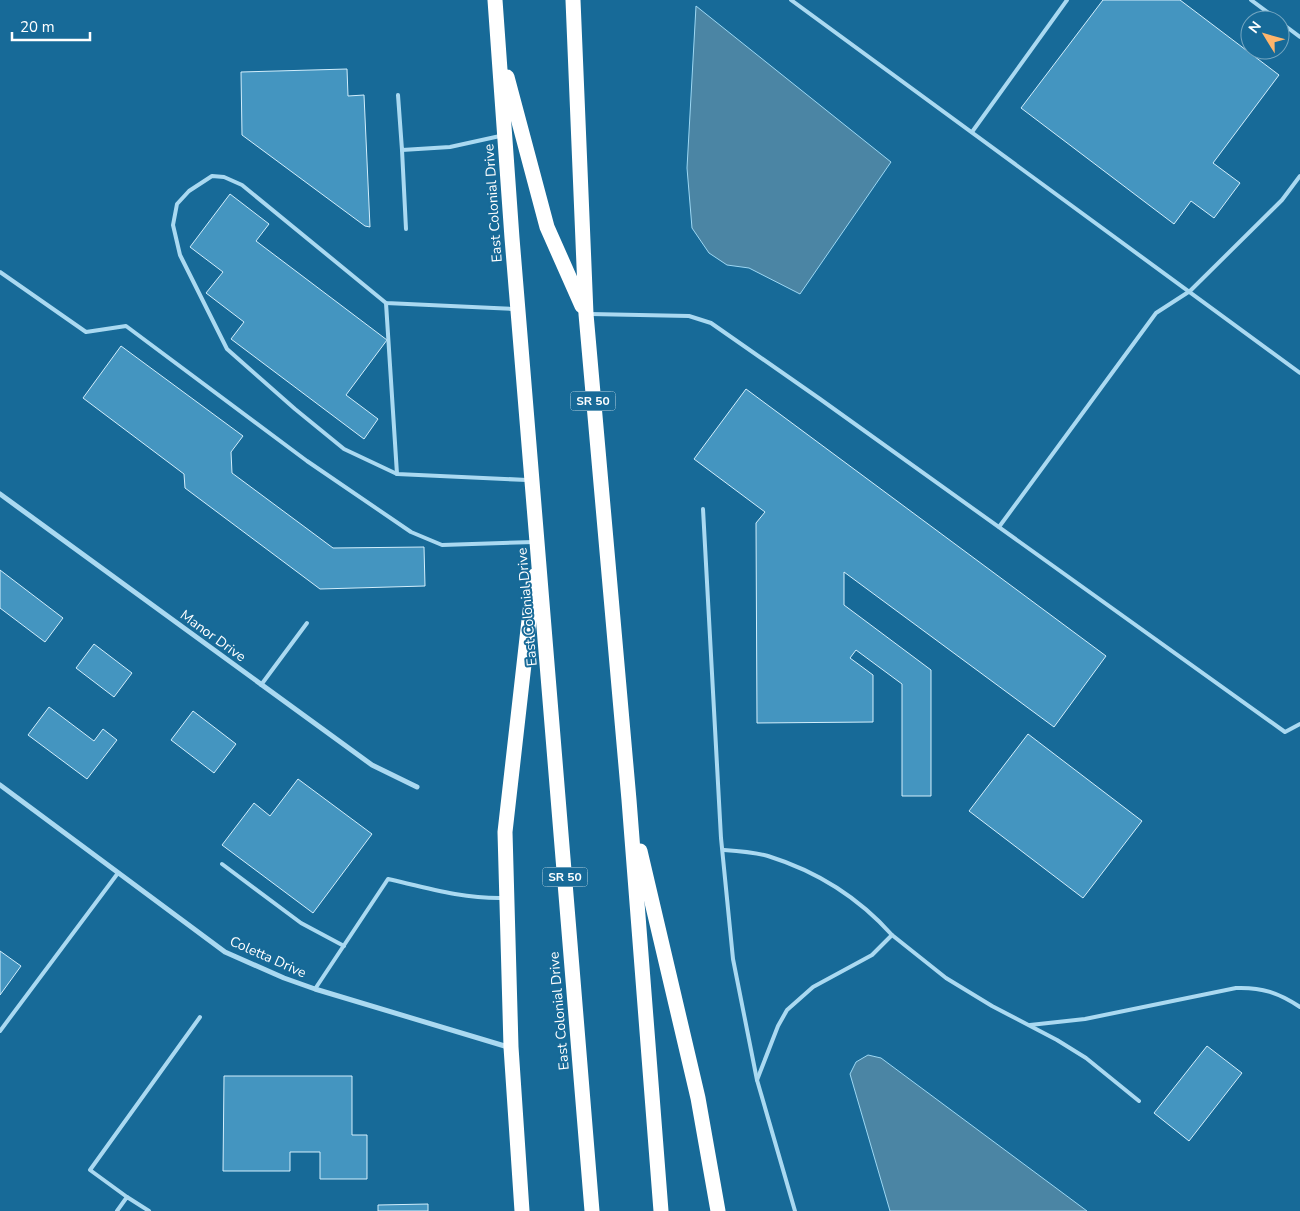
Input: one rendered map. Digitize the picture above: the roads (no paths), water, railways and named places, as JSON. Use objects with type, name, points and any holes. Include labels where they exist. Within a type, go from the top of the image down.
[{"type":"highway","name":"East Colonial Drive","points":[[495,0],[518,309],[592,1211]]},
{"type":"highway","name":"SR 50","points":[[573,0],[586,314],[629,800],[661,1211]]},
{"type":"highway","points":[[497,42],[547,227],[586,314]]},
{"type":"highway","points":[[522,1211],[511,1047],[505,832],[538,542]]},
{"type":"highway","points":[[629,800],[698,1098],[718,1211]]},
{"type":"street","name":"Manor Drive","points":[[0,494],[372,765],[418,787]]},
{"type":"street","name":"Coletta Drive","points":[[0,785],[225,952],[284,978],[315,989],[511,1047]]},
{"type":"lane","points":[[791,0],[1300,372]]},
{"type":"lane","points":[[972,132],[1066,0]]},
{"type":"lane","points":[[1251,0],[1264,10]]},
{"type":"lane","points":[[398,95],[406,229]]},
{"type":"lane","points":[[402,150],[450,147],[505,135]]},
{"type":"lane","points":[[518,309],[386,302],[242,185],[224,177],[212,176],[189,191],[177,204],[173,225],[180,255],[227,349],[344,449],[397,474],[532,480]]},
{"type":"lane","points":[[999,527],[1156,313],[1190,291],[1282,200],[1300,176]]},
{"type":"lane","points":[[0,272],[86,332],[126,326],[306,461],[411,532],[442,545],[538,542]]},
{"type":"lane","points":[[386,302],[397,474]]},
{"type":"lane","points":[[586,314],[689,316],[711,324],[820,399],[1286,732],[1300,724]]},
{"type":"lane","points":[[702,509],[723,850],[733,959],[757,1080],[795,1211]]},
{"type":"lane","points":[[261,685],[307,624]]},
{"type":"lane","points":[[723,850],[767,856],[824,880],[865,908],[892,935],[946,978],[1086,1058],[1139,1101]]},
{"type":"lane","points":[[222,864],[301,923],[344,946]]},
{"type":"lane","points":[[0,1031],[118,873]]},
{"type":"lane","points":[[315,989],[388,879],[453,895],[507,898]]},
{"type":"lane","points":[[757,1080],[778,1026],[787,1010],[813,987],[872,955],[892,935]]},
{"type":"lane","points":[[1030,1025],[1085,1019],[1236,988],[1255,987],[1272,992],[1300,1007]]},
{"type":"lane","points":[[148,1211],[90,1170],[200,1017]]},
{"type":"lane","points":[[118,1211],[127,1197]]},
{"type":"water","points":[[696,6],[891,162],[800,294],[749,268],[727,265],[709,253],[692,228],[687,168]]},
{"type":"water","points":[[868,1055],[881,1058],[1087,1211],[890,1211],[850,1074],[856,1062]]}]
